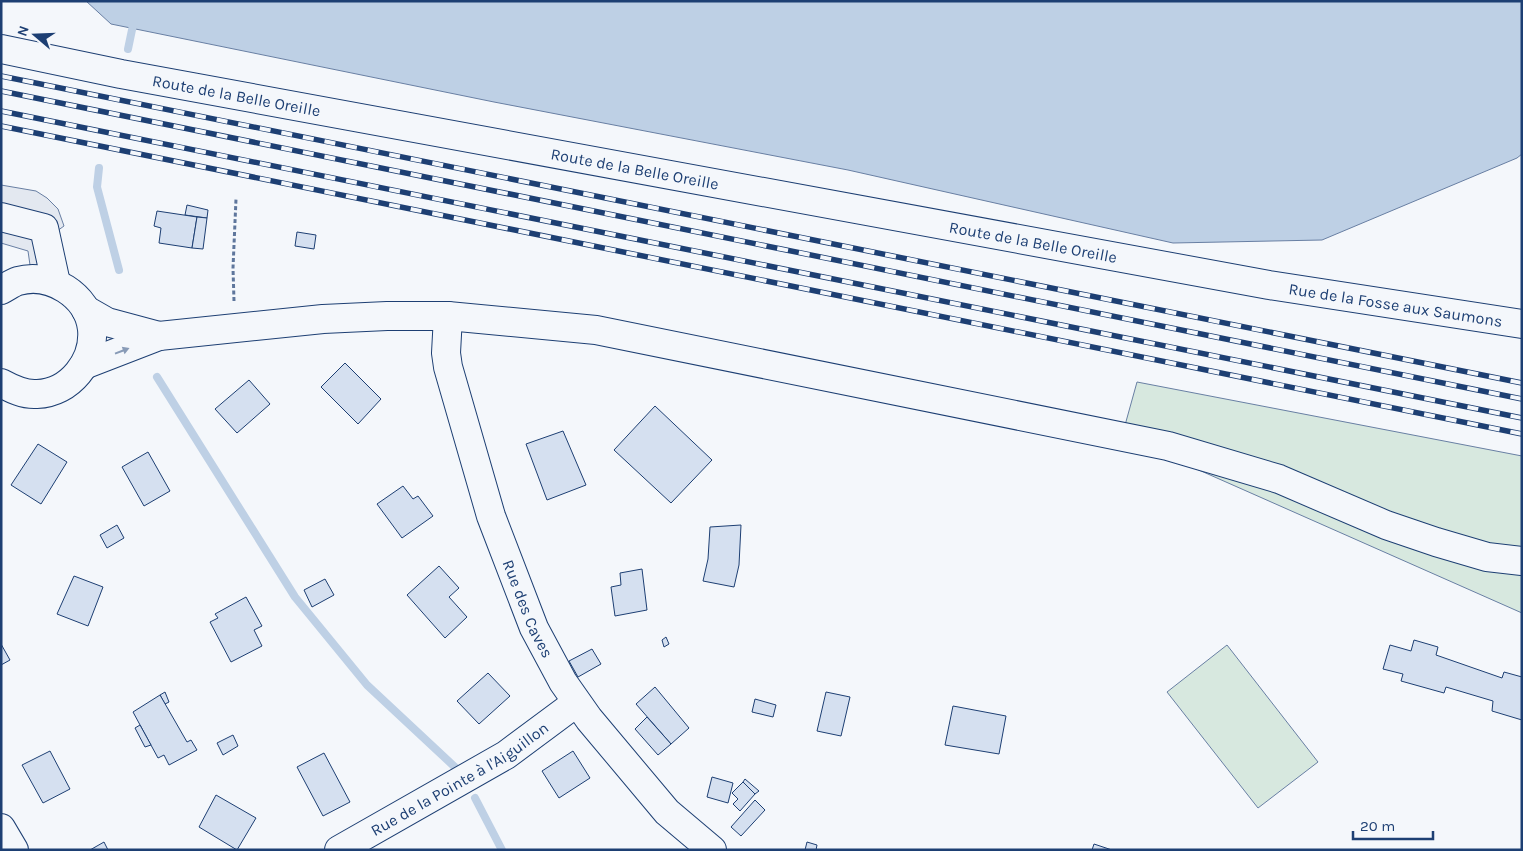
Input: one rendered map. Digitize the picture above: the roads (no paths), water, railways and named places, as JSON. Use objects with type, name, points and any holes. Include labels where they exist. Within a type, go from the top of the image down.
[{"type":"street","name":"Route de la Belle Oreille","points":[[1,49],[121,74],[1269,285]]},
{"type":"street","points":[[1,217],[44,228],[56,283]]},
{"type":"street","points":[[1,290],[18,281],[37,279],[56,283],[78,298],[86,310],[92,328],[91,347],[84,365],[72,380],[56,390],[37,394],[18,391],[1,383]]},
{"type":"street","name":"Rue de la Fosse aux Saumons","points":[[1269,285],[1522,324]]},
{"type":"street","points":[[86,310],[107,322],[159,336]]},
{"type":"street","points":[[84,365],[159,336],[332,319],[387,316],[448,316],[596,330],[1168,446],[1280,479],[1386,525],[1436,542],[1487,557],[1522,561]]},
{"type":"street","name":"Rue des Caves","points":[[448,316],[446,354],[448,367],[491,516],[534,628],[576,703],[666,812],[712,850]]},
{"type":"street","name":"Rue de la Pointe à l'Aiguillon","points":[[339,850],[506,755],[576,703]]},
{"type":"street","points":[[1,828],[14,850]]},
{"type":"water","points":[[86,1],[1522,1],[1522,154],[1517,158],[1322,240],[1173,243],[848,170],[494,102],[111,24]]},
{"type":"waterway","points":[[128,49],[138,1]]},
{"type":"waterway","points":[[99,168],[97,187],[119,270]]},
{"type":"waterway","points":[[157,377],[295,597],[367,685],[457,769]]},
{"type":"waterway","points":[[475,798],[502,850]]},
{"type":"railway","points":[[1,76],[1522,383]]},
{"type":"railway","points":[[1,91],[1522,399]]},
{"type":"railway","points":[[1,111],[1522,418]]},
{"type":"railway","points":[[1,126],[1522,434]]}]
